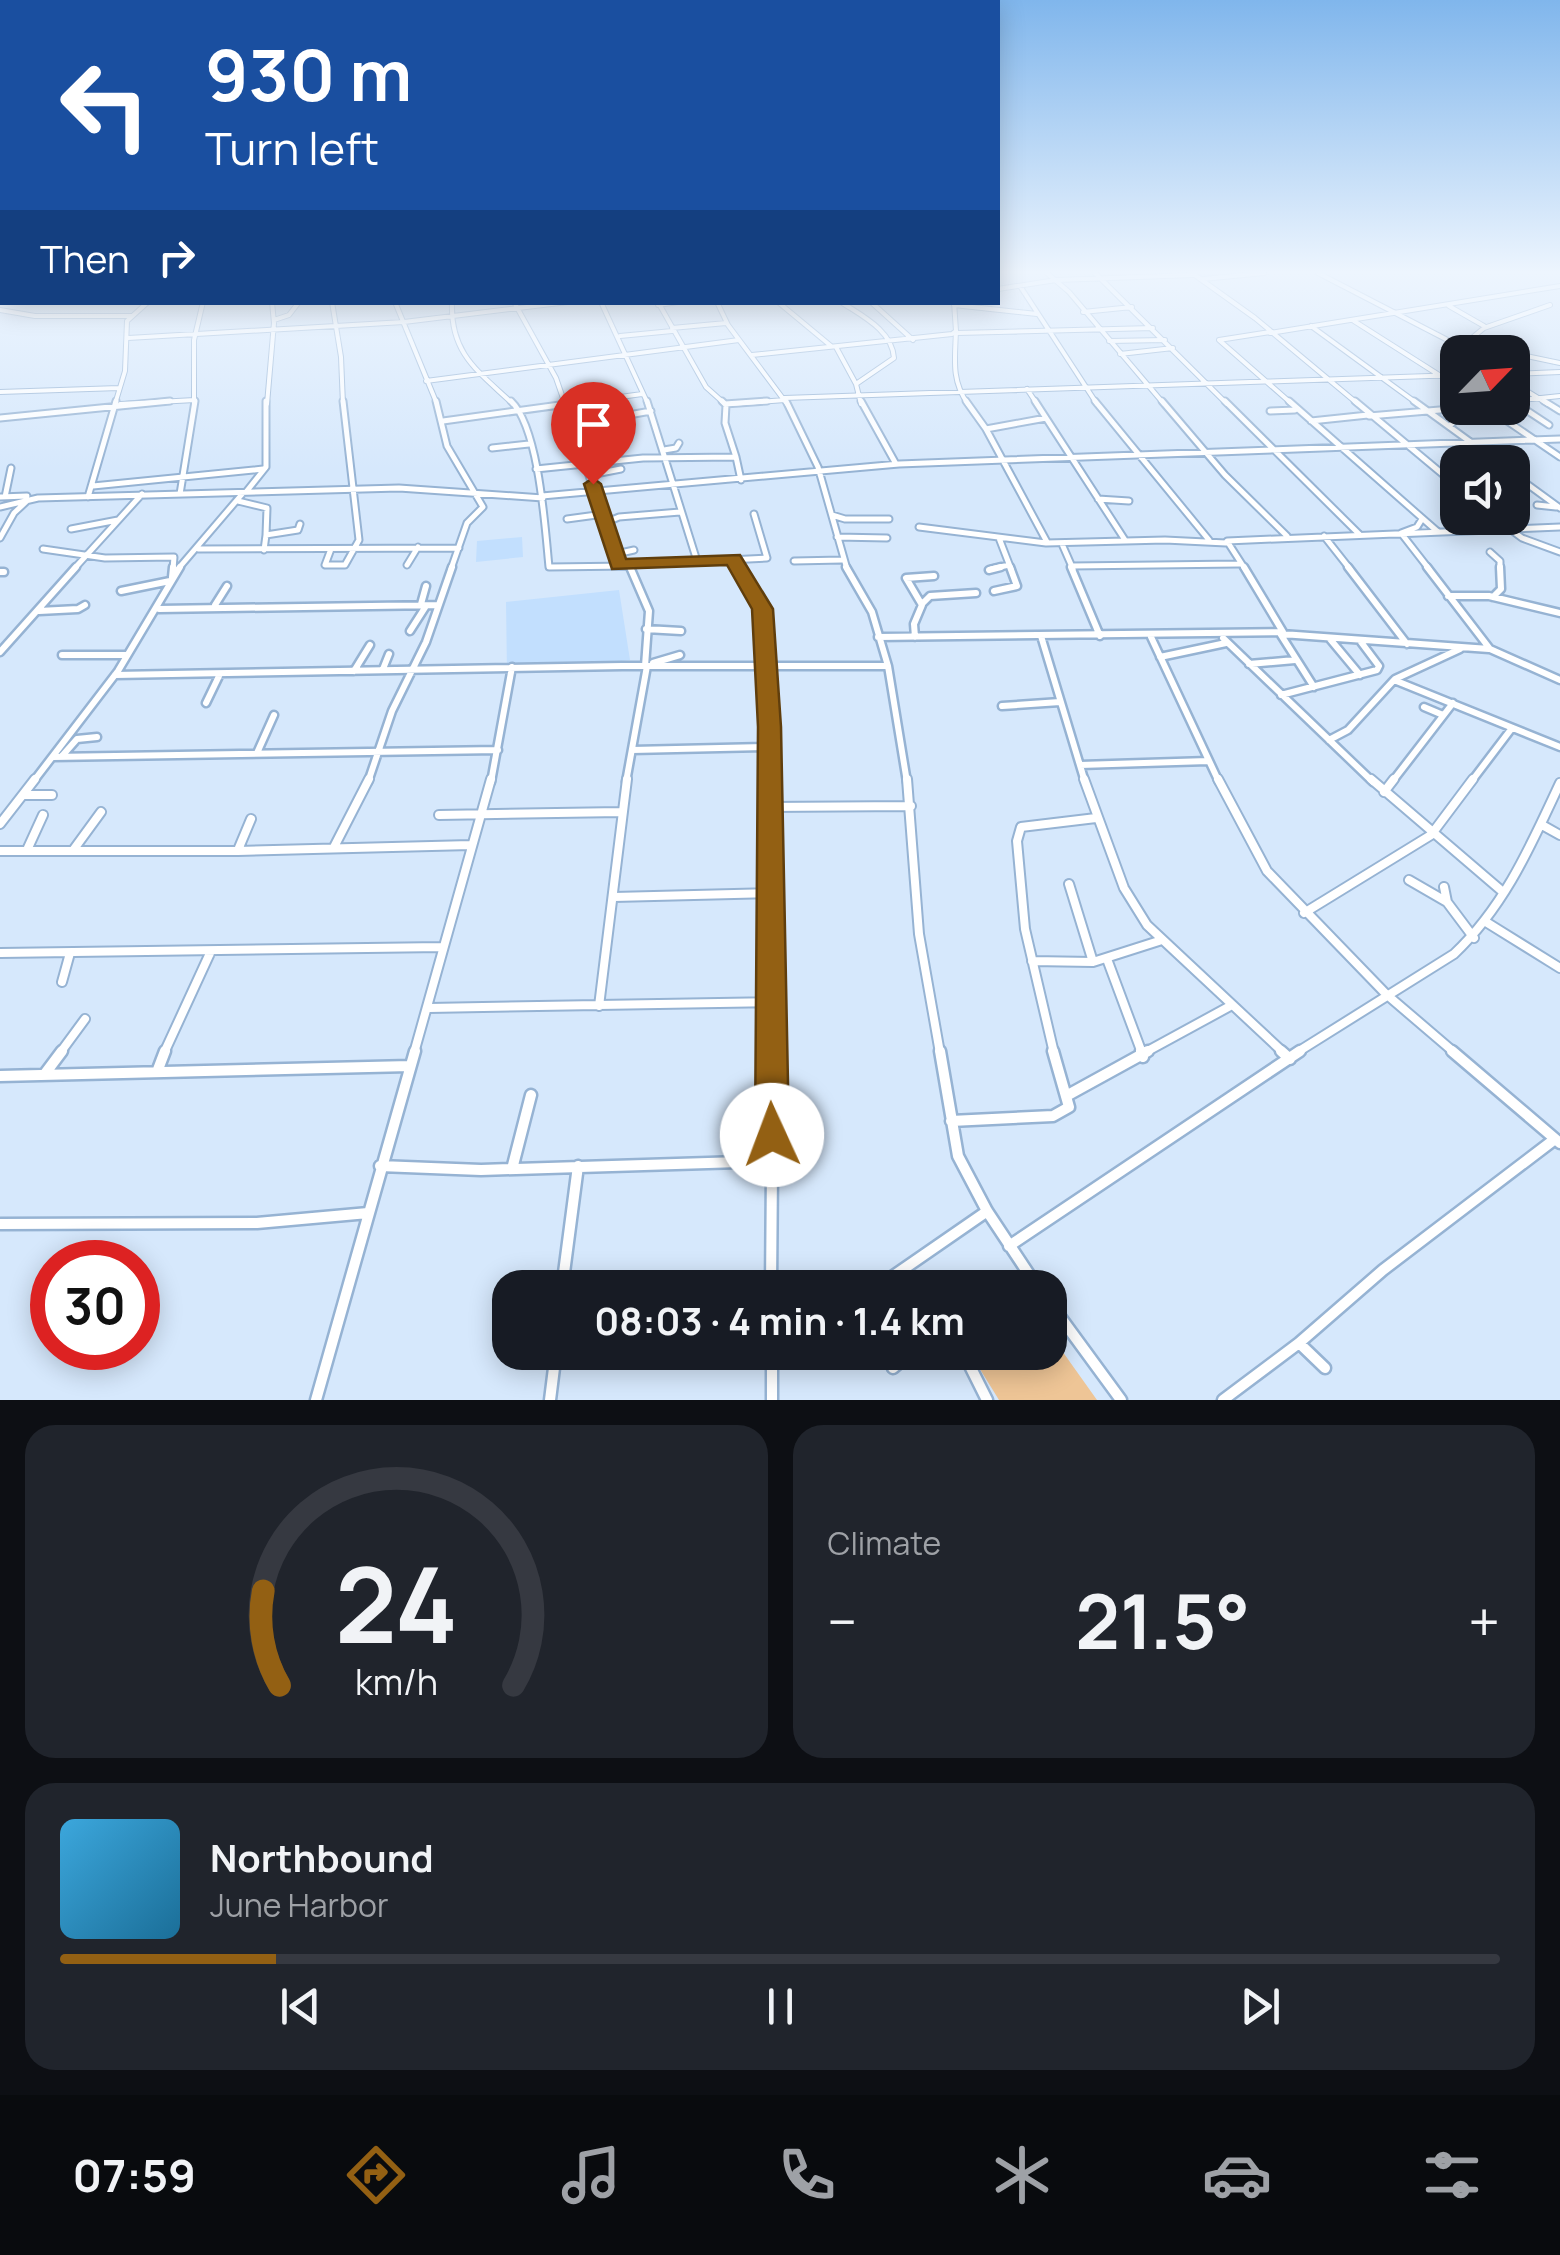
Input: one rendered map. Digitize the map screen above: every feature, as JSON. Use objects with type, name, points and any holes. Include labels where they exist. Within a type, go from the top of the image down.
[{"type":"street","points":[[88,497],[115,404],[128,338]]},
{"type":"street","points":[[180,494],[195,400],[195,338]]},
{"type":"street","points":[[57,757],[158,610],[172,579],[265,469],[266,386],[273,338]]},
{"type":"street","points":[[332,538],[326,566],[348,564],[357,548],[356,490],[343,415],[338,338]]},
{"type":"street","points":[[334,846],[414,668],[467,523],[483,509],[446,446],[444,422],[410,338]]},
{"type":"street","points":[[457,338],[462,355],[522,412],[542,497],[550,568],[768,557],[754,514]]},
{"type":"street","points":[[534,338],[550,364],[575,430],[619,565]]},
{"type":"street","points":[[620,338],[651,410],[697,560]]},
{"type":"street","points":[[678,338],[706,386],[725,404],[725,423],[741,480]]},
{"type":"street","points":[[823,338],[834,347],[856,384],[896,464]]},
{"type":"street","points":[[856,384],[894,358],[891,343],[885,338]]},
{"type":"street","points":[[752,355],[922,338]]},
{"type":"street","points":[[957,338],[954,371],[958,391],[986,429],[1048,542]]},
{"type":"street","points":[[1053,338],[1084,388],[1209,540]]},
{"type":"street","points":[[1106,338],[1288,537]]},
{"type":"street","points":[[1229,338],[1218,340],[1438,532]]},
{"type":"street","points":[[1277,338],[1440,473]]},
{"type":"street","points":[[1327,338],[1475,445]]},
{"type":"street","points":[[1381,338],[1440,376]]},
{"type":"street","points":[[426,381],[739,340],[787,399],[820,472],[842,560],[872,612],[888,666],[912,806],[919,934],[962,1170],[1026,1270]]},
{"type":"street","points":[[1108,341],[1165,340],[1360,534]]},
{"type":"street","points":[[1119,354],[1172,348]]},
{"type":"street","points":[[1530,357],[1560,363]]},
{"type":"street","points":[[1530,373],[1560,372]]},
{"type":"street","points":[[725,404],[958,391],[1440,376]]},
{"type":"street","points":[[0,392],[118,388]]},
{"type":"street","points":[[1026,389],[1125,541]]},
{"type":"street","points":[[1530,393],[1560,411]]},
{"type":"street","points":[[444,422],[642,394]]},
{"type":"street","points":[[1550,425],[1512,401],[1560,396]]},
{"type":"street","points":[[0,418],[115,404],[195,400]]},
{"type":"street","points":[[1309,421],[1440,409]]},
{"type":"street","points":[[575,430],[601,428],[601,420],[651,410]]},
{"type":"street","points":[[1270,412],[1296,410]]},
{"type":"street","points":[[986,429],[1046,418]]},
{"type":"street","points":[[1513,425],[1560,457]]},
{"type":"street","points":[[11,468],[3,497],[356,490],[542,497],[896,464],[1560,439]]},
{"type":"street","points":[[492,448],[529,444]]},
{"type":"street","points":[[665,454],[679,444]]},
{"type":"street","points":[[582,450],[601,448]]},
{"type":"street","points":[[536,469],[665,454],[736,457]]},
{"type":"street","points":[[93,486],[265,469]]},
{"type":"street","points":[[590,475],[621,469]]},
{"type":"street","points":[[1530,486],[1560,508]]},
{"type":"street","points":[[0,652],[142,494]]},
{"type":"street","points":[[0,508],[38,498]]},
{"type":"street","points":[[0,537],[14,513],[29,499]]},
{"type":"street","points":[[1096,499],[1129,501]]},
{"type":"street","points":[[236,501],[267,508],[264,550]]},
{"type":"street","points":[[1538,505],[1560,508]]},
{"type":"street","points":[[608,522],[619,517],[680,512]]},
{"type":"street","points":[[567,518],[604,514]]},
{"type":"street","points":[[831,514],[845,519],[889,519]]},
{"type":"street","points":[[1402,534],[1417,527],[1422,519]]},
{"type":"street","points":[[71,529],[120,520]]},
{"type":"street","points":[[266,535],[295,531],[300,524]]},
{"type":"street","points":[[919,527],[1062,544],[1226,542],[1438,532]]},
{"type":"street","points":[[1530,529],[1560,527]]},
{"type":"street","points":[[1402,534],[1490,650]]},
{"type":"street","points":[[1323,535],[1408,644]]},
{"type":"street","points":[[1521,535],[1560,552]]},
{"type":"street","points":[[837,537],[887,538]]},
{"type":"street","points":[[994,591],[1016,587],[999,538]]},
{"type":"street","points":[[1226,542],[1274,613],[1295,660],[1314,687]]},
{"type":"street","points":[[1062,544],[1100,636]]},
{"type":"street","points":[[407,565],[418,548]]},
{"type":"street","points":[[198,549],[460,548]]},
{"type":"street","points":[[43,549],[89,556],[174,558],[172,579]]},
{"type":"street","points":[[616,554],[634,550]]},
{"type":"street","points":[[1490,552],[1500,560],[1502,589],[1494,597]]},
{"type":"street","points":[[733,559],[762,609],[767,668],[773,1002],[771,1270]]},
{"type":"street","points":[[794,561],[842,560]]},
{"type":"street","points":[[1071,566],[1240,564]]},
{"type":"street","points":[[600,1006],[621,812],[646,665],[648,607],[628,565]]},
{"type":"street","points":[[990,570],[1009,565]]},
{"type":"street","points":[[922,604],[906,578],[934,576]]},
{"type":"street","points":[[121,592],[172,579]]},
{"type":"street","points":[[214,606],[227,586]]},
{"type":"street","points":[[410,631],[424,605],[426,586]]},
{"type":"street","points":[[914,638],[914,624],[930,596],[976,593]]},
{"type":"street","points":[[1446,596],[1494,597],[1560,612]]},
{"type":"street","points":[[158,610],[438,604]]},
{"type":"street","points":[[38,611],[78,610],[85,605]]},
{"type":"street","points":[[646,629],[680,631]]},
{"type":"street","points":[[878,637],[1224,640],[1281,634],[1490,650],[1560,680]]},
{"type":"street","points":[[1041,636],[1096,818],[1134,908],[1162,940],[1290,1059]]},
{"type":"street","points":[[1150,637],[1208,761],[1267,872],[1386,994],[1557,1141],[1382,1270],[1299,1343],[1222,1400]]},
{"type":"street","points":[[1330,639],[1360,675]]},
{"type":"street","points":[[1160,657],[1224,640]]},
{"type":"street","points":[[1224,640],[1384,792],[1504,892]]},
{"type":"street","points":[[1282,694],[1379,667],[1360,640]]},
{"type":"street","points":[[354,671],[370,645]]},
{"type":"street","points":[[1330,740],[1348,730],[1394,680],[1463,648]]},
{"type":"street","points":[[62,654],[127,655]]},
{"type":"street","points":[[382,670],[389,654]]},
{"type":"street","points":[[646,665],[680,655]]},
{"type":"street","points":[[1249,664],[1295,660]]},
{"type":"street","points":[[115,675],[646,665],[888,666]]},
{"type":"street","points":[[316,1400],[482,812],[498,750],[512,667]]},
{"type":"street","points":[[206,703],[220,674]]},
{"type":"street","points":[[1394,680],[1560,748]]},
{"type":"street","points":[[1002,706],[1060,702]]},
{"type":"street","points":[[1384,792],[1453,703]]},
{"type":"street","points":[[1424,707],[1443,716]]},
{"type":"street","points":[[257,753],[274,715]]},
{"type":"street","points":[[1304,914],[1432,835],[1512,728]]},
{"type":"street","points":[[0,824],[57,757],[76,740],[97,737]]},
{"type":"street","points":[[632,750],[768,747]]},
{"type":"street","points":[[57,757],[498,750]]},
{"type":"street","points":[[1080,765],[1208,761]]},
{"type":"street","points":[[1009,1246],[1474,938],[1542,825],[1560,783]]},
{"type":"street","points":[[23,795],[52,795]]},
{"type":"street","points":[[767,807],[912,806]]},
{"type":"street","points":[[74,850],[100,812]]},
{"type":"street","points":[[439,815],[621,812]]},
{"type":"street","points":[[26,851],[43,815]]},
{"type":"street","points":[[951,1121],[1053,1116],[1069,1107],[1049,1040],[1018,890],[1016,830],[1096,818]]},
{"type":"street","points":[[238,851],[251,819]]},
{"type":"street","points":[[1542,825],[1560,836]]},
{"type":"street","points":[[0,851],[238,851],[471,845]]},
{"type":"street","points":[[1409,880],[1447,902],[1474,938]]},
{"type":"street","points":[[1068,884],[1093,962]]},
{"type":"street","points":[[1444,887],[1447,902]]},
{"type":"street","points":[[614,897],[771,893]]},
{"type":"street","points":[[1486,922],[1560,968]]},
{"type":"street","points":[[1032,961],[1093,962],[1162,940]]},
{"type":"street","points":[[0,953],[442,946]]},
{"type":"street","points":[[157,1072],[211,951]]},
{"type":"street","points":[[62,982],[70,953]]},
{"type":"street","points":[[1107,959],[1143,1057]]},
{"type":"street","points":[[429,1008],[773,1002]]},
{"type":"street","points":[[1068,1095],[1232,1005]]},
{"type":"street","points":[[43,1076],[85,1019]]},
{"type":"street","points":[[0,1076],[410,1066]]},
{"type":"street","points":[[512,1169],[531,1095]]},
{"type":"street","points":[[380,1166],[512,1169],[774,1161]]},
{"type":"street","points":[[564,1270],[578,1166]]},
{"type":"street","points":[[902,1270],[986,1212]]},
{"type":"street","points":[[0,1224],[226,1224],[368,1213]]},
{"type":"street","points":[[1067,1326],[1121,1400]]},
{"type":"street","points":[[1299,1343],[1325,1368]]},
{"type":"street","points":[[550,1400],[554,1370]]},
{"type":"street","points":[[772,1370],[772,1400]]},
{"type":"street","points":[[972,1370],[988,1400]]},
{"type":"shaded area","points":[[522,537],[523,557],[476,562],[477,541]]},
{"type":"shaded area","points":[[619,590],[630,660],[507,674],[506,602]]},
{"type":"shaded area","points":[[1067,1358],[1097,1400],[999,1400],[980,1370],[1067,1370]]},
{"type":"route","points":[[593,484],[619,565],[733,559],[758,595],[762,609],[770,727],[767,807],[773,1002],[772,1135]]}]
